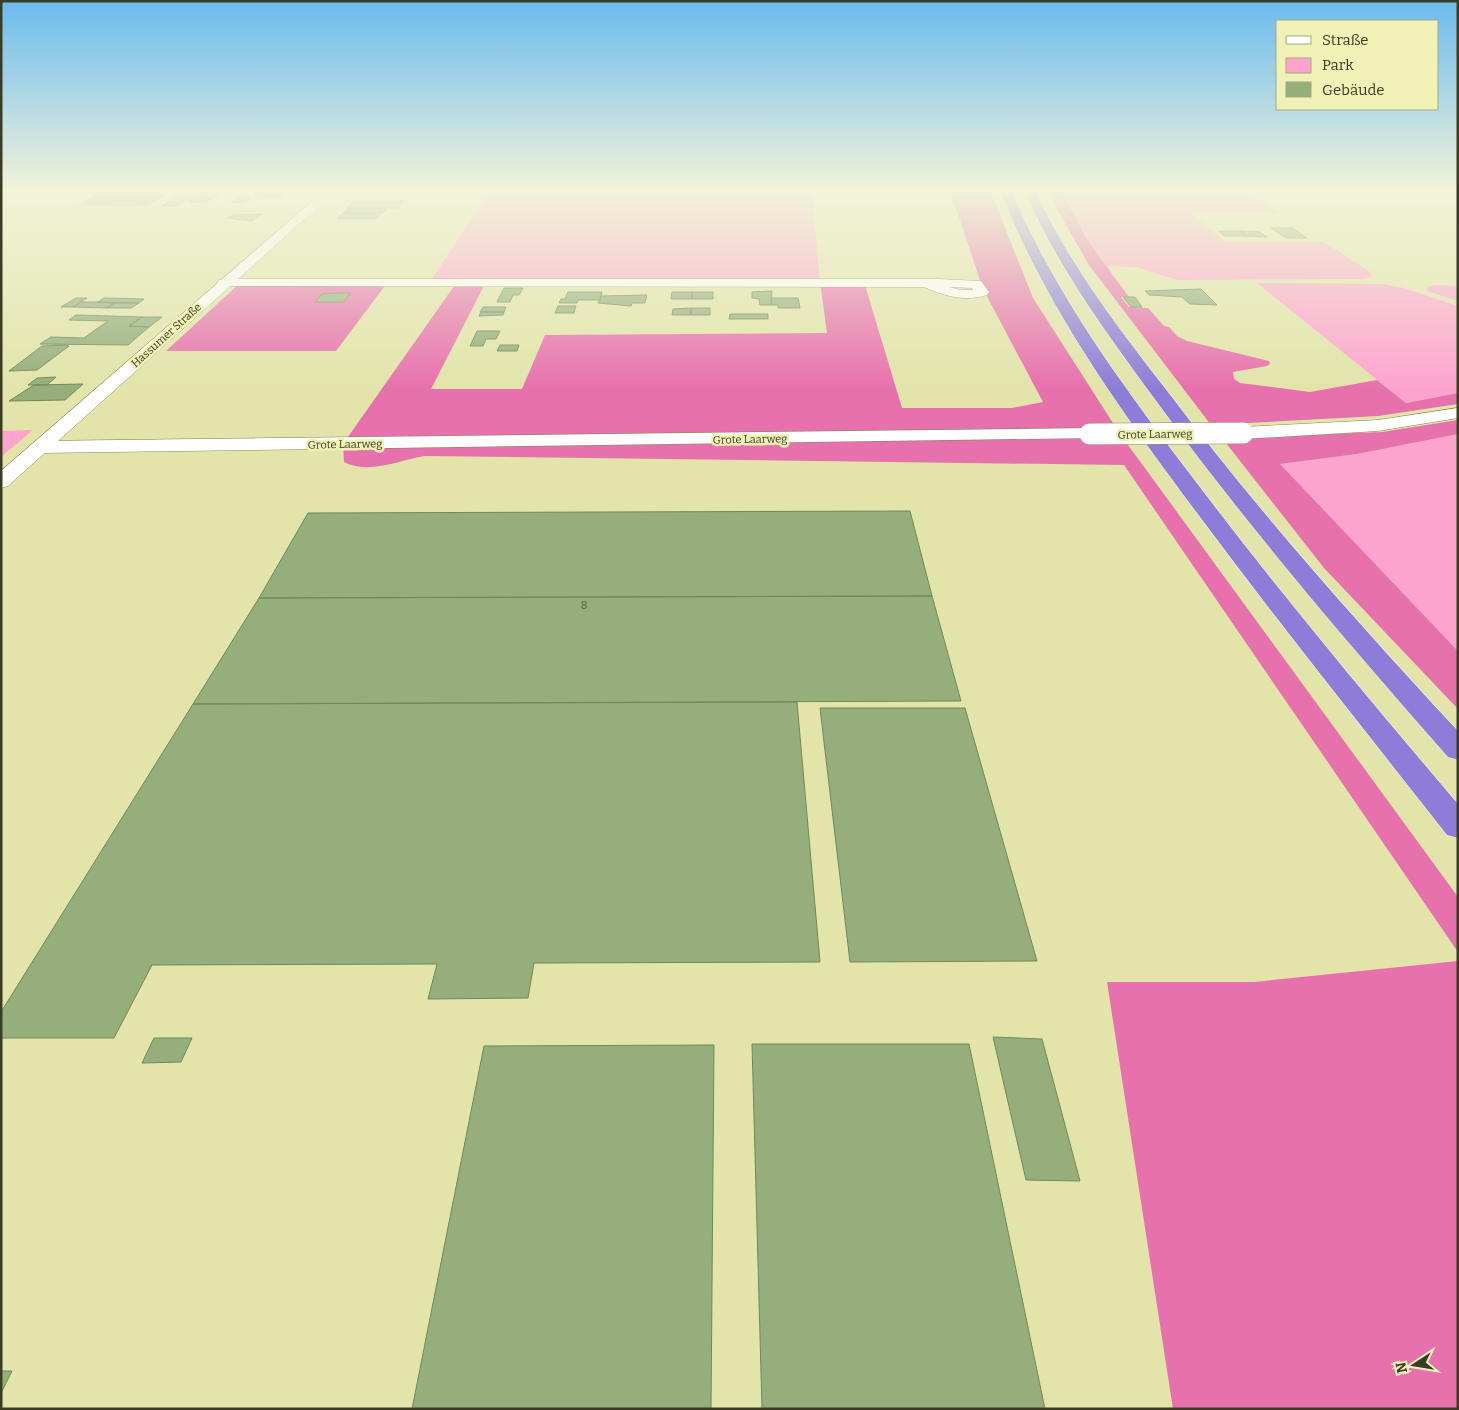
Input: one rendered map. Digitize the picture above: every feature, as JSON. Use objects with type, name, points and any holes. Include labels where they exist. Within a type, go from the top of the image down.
[{"type":"highway","points":[[1036,256],[1060,299],[1125,400],[1264,587],[1458,826]]},
{"type":"highway","points":[[1064,256],[1076,277],[1166,403],[1319,591],[1458,750]]},
{"type":"street","name":"Hassumer Straße","points":[[1,482],[256,256]]},
{"type":"street","points":[[224,283],[927,282]]},
{"type":"street","name":"Grote Laarweg","points":[[41,447],[1242,433],[1362,428],[1458,413]]},
{"type":"green space","points":[[447,256],[818,256],[820,282],[429,283]]},
{"type":"green space","points":[[1099,256],[1345,256],[1370,272],[1372,277],[1361,279],[1177,280],[1136,267],[1107,266]]},
{"type":"green space","points":[[1257,283],[1382,284],[1404,288],[1458,306],[1458,393],[1406,403]]},
{"type":"green space","points":[[1437,285],[1458,286],[1458,301],[1427,291],[1427,287]]},
{"type":"green space","points":[[33,430],[1,457],[1,431]]},
{"type":"green space","points":[[1458,434],[1458,651],[1280,464],[1357,454]]},
{"type":"shaded area","points":[[972,256],[1016,256],[1033,298],[1120,434],[1458,897],[1458,952],[1124,465],[425,456],[374,467],[354,466],[344,462],[343,444],[457,282],[486,282],[431,389],[522,389],[545,335],[827,333],[820,282],[864,282],[902,408],[1012,408],[1043,402],[983,289]]},
{"type":"shaded area","points":[[1084,256],[1099,256],[1129,297],[1121,297],[1129,307],[1148,308],[1164,326],[1169,327],[1177,336],[1187,341],[1269,361],[1270,364],[1267,366],[1233,372],[1234,379],[1240,383],[1310,392],[1377,380],[1406,403],[1458,393],[1458,404],[1378,416],[1211,425]]},
{"type":"shaded area","points":[[240,283],[387,283],[336,351],[166,351]]},
{"type":"shaded area","points":[[1458,420],[1458,434],[1357,454],[1280,464],[1458,651],[1458,709],[1324,568],[1222,438],[1382,432]]},
{"type":"shaded area","points":[[1458,961],[1458,1409],[1173,1409],[1107,982],[1254,982]]},
{"type":"building","points":[[504,288],[523,288],[519,295],[513,295],[510,302],[497,302]]},
{"type":"building","points":[[1201,289],[1217,305],[1190,304],[1182,297],[1149,295],[1145,291]]},
{"type":"building","points":[[772,291],[771,305],[760,305],[759,299],[752,298],[752,292]]},
{"type":"building","points":[[568,292],[602,292],[600,300],[578,300],[577,303],[559,303],[561,299],[565,299]]},
{"type":"building","points":[[672,292],[692,292],[692,299],[671,299]]},
{"type":"building","points":[[692,292],[713,292],[713,299],[692,299]]},
{"type":"building","points":[[351,293],[343,302],[315,302],[322,294]]},
{"type":"building","points":[[647,295],[645,303],[632,303],[631,306],[598,303],[601,296]]},
{"type":"building","points":[[1123,297],[1135,297],[1142,307],[1131,307]]},
{"type":"building","points":[[76,298],[87,298],[73,307],[61,307]]},
{"type":"building","points":[[104,298],[144,299],[139,303],[98,302]]},
{"type":"building","points":[[771,298],[798,298],[800,308],[778,308],[778,305],[771,305]]},
{"type":"building","points":[[81,302],[114,303],[107,308],[73,307]]},
{"type":"building","points":[[114,303],[139,303],[131,308],[107,308]]},
{"type":"building","points":[[558,306],[576,306],[574,313],[555,313]]},
{"type":"building","points":[[483,307],[506,307],[504,312],[480,312]]},
{"type":"building","points":[[691,308],[710,308],[710,315],[691,315]]},
{"type":"building","points":[[691,308],[691,315],[672,315],[673,309]]},
{"type":"building","points":[[481,312],[504,312],[503,315],[479,316]]},
{"type":"building","points":[[730,314],[768,314],[768,319],[729,319]]},
{"type":"building","points":[[76,315],[142,317],[129,326],[149,327],[128,345],[40,344],[51,337],[84,338],[108,321],[69,320]]},
{"type":"building","points":[[142,317],[162,317],[149,327],[129,326]]},
{"type":"building","points":[[477,331],[500,331],[496,339],[486,339],[483,346],[470,346]]},
{"type":"building","points":[[500,345],[519,345],[517,351],[497,351]]},
{"type":"building","points":[[42,346],[69,346],[37,370],[9,371]]},
{"type":"building","points":[[56,377],[47,385],[28,385],[37,378]]},
{"type":"building","points":[[83,384],[65,400],[9,401],[34,385]]},
{"type":"building","points":[[910,511],[932,596],[259,598],[308,513]]},
{"type":"building","points":[[932,596],[961,701],[193,704],[259,598]]},
{"type":"building","points":[[797,702],[820,962],[534,963],[528,998],[428,999],[437,964],[152,965],[114,1038],[1,1038],[1,1012],[193,704]]},
{"type":"building","points":[[820,708],[965,708],[1037,961],[850,962]]},
{"type":"building","points":[[993,1037],[1042,1039],[1080,1181],[1026,1180]]},
{"type":"building","points":[[154,1038],[192,1038],[181,1062],[142,1063]]},
{"type":"building","points":[[752,1044],[969,1044],[1045,1409],[762,1409]]},
{"type":"building","points":[[714,1045],[711,1409],[412,1409],[484,1046]]},
{"type":"building","points":[[1,1371],[12,1371],[1,1393]]}]
